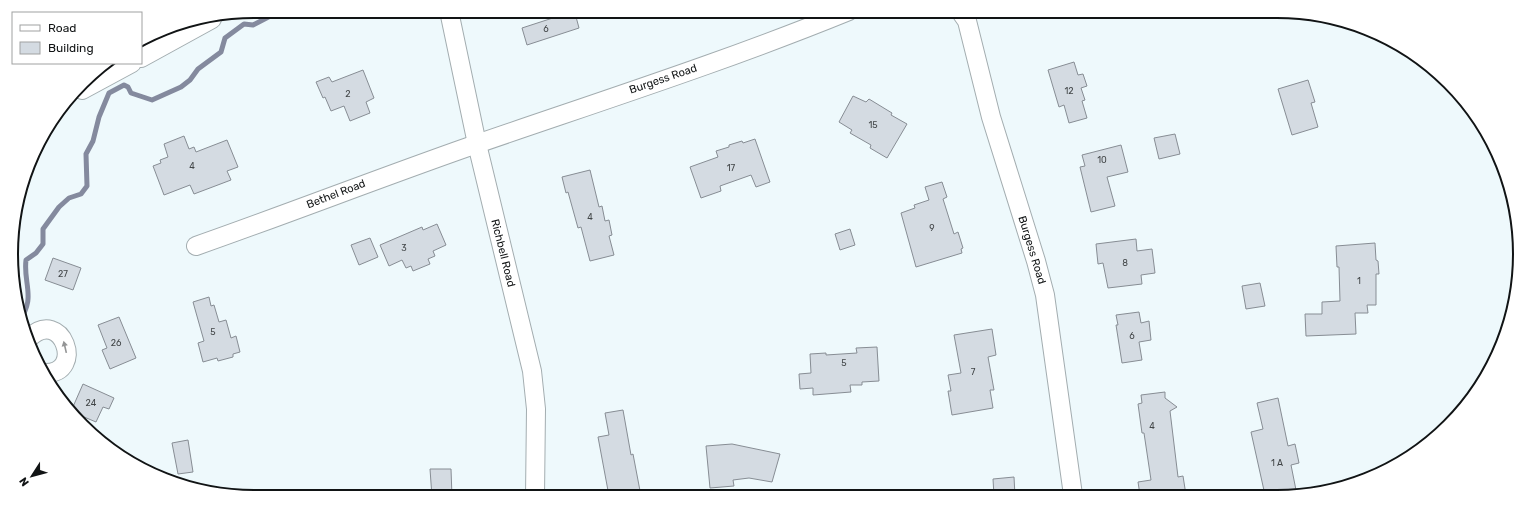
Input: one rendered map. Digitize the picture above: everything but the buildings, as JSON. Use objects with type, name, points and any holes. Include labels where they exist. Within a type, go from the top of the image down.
[{"type":"street","name":"Richbell Road","points":[[450,18],[477,144],[532,371],[536,409],[535,490]]},
{"type":"street","name":"Burgess Road","points":[[477,144],[758,47],[831,18]]},
{"type":"street","name":"Burgess Road","points":[[965,18],[967,21],[991,117],[1036,261],[1045,296],[1072,490]]},
{"type":"street","points":[[142,57],[203,24]]},
{"type":"street","points":[[86,88],[130,64]]},
{"type":"street","name":"Bethel Road","points":[[196,246],[376,179],[477,144]]},
{"type":"street","points":[[33,334],[43,330],[50,330],[61,336],[65,343],[67,356],[62,365],[56,370],[50,372]]},
{"type":"waterway","points":[[25,311],[28,302],[26,260],[36,253],[43,244],[43,229],[59,207],[69,198],[81,194],[87,186],[86,154],[93,141],[99,117],[109,93],[124,85],[128,87],[131,93],[152,100],[181,87],[190,80],[198,69],[221,52],[225,38],[244,24],[253,25],[266,18]]}]
